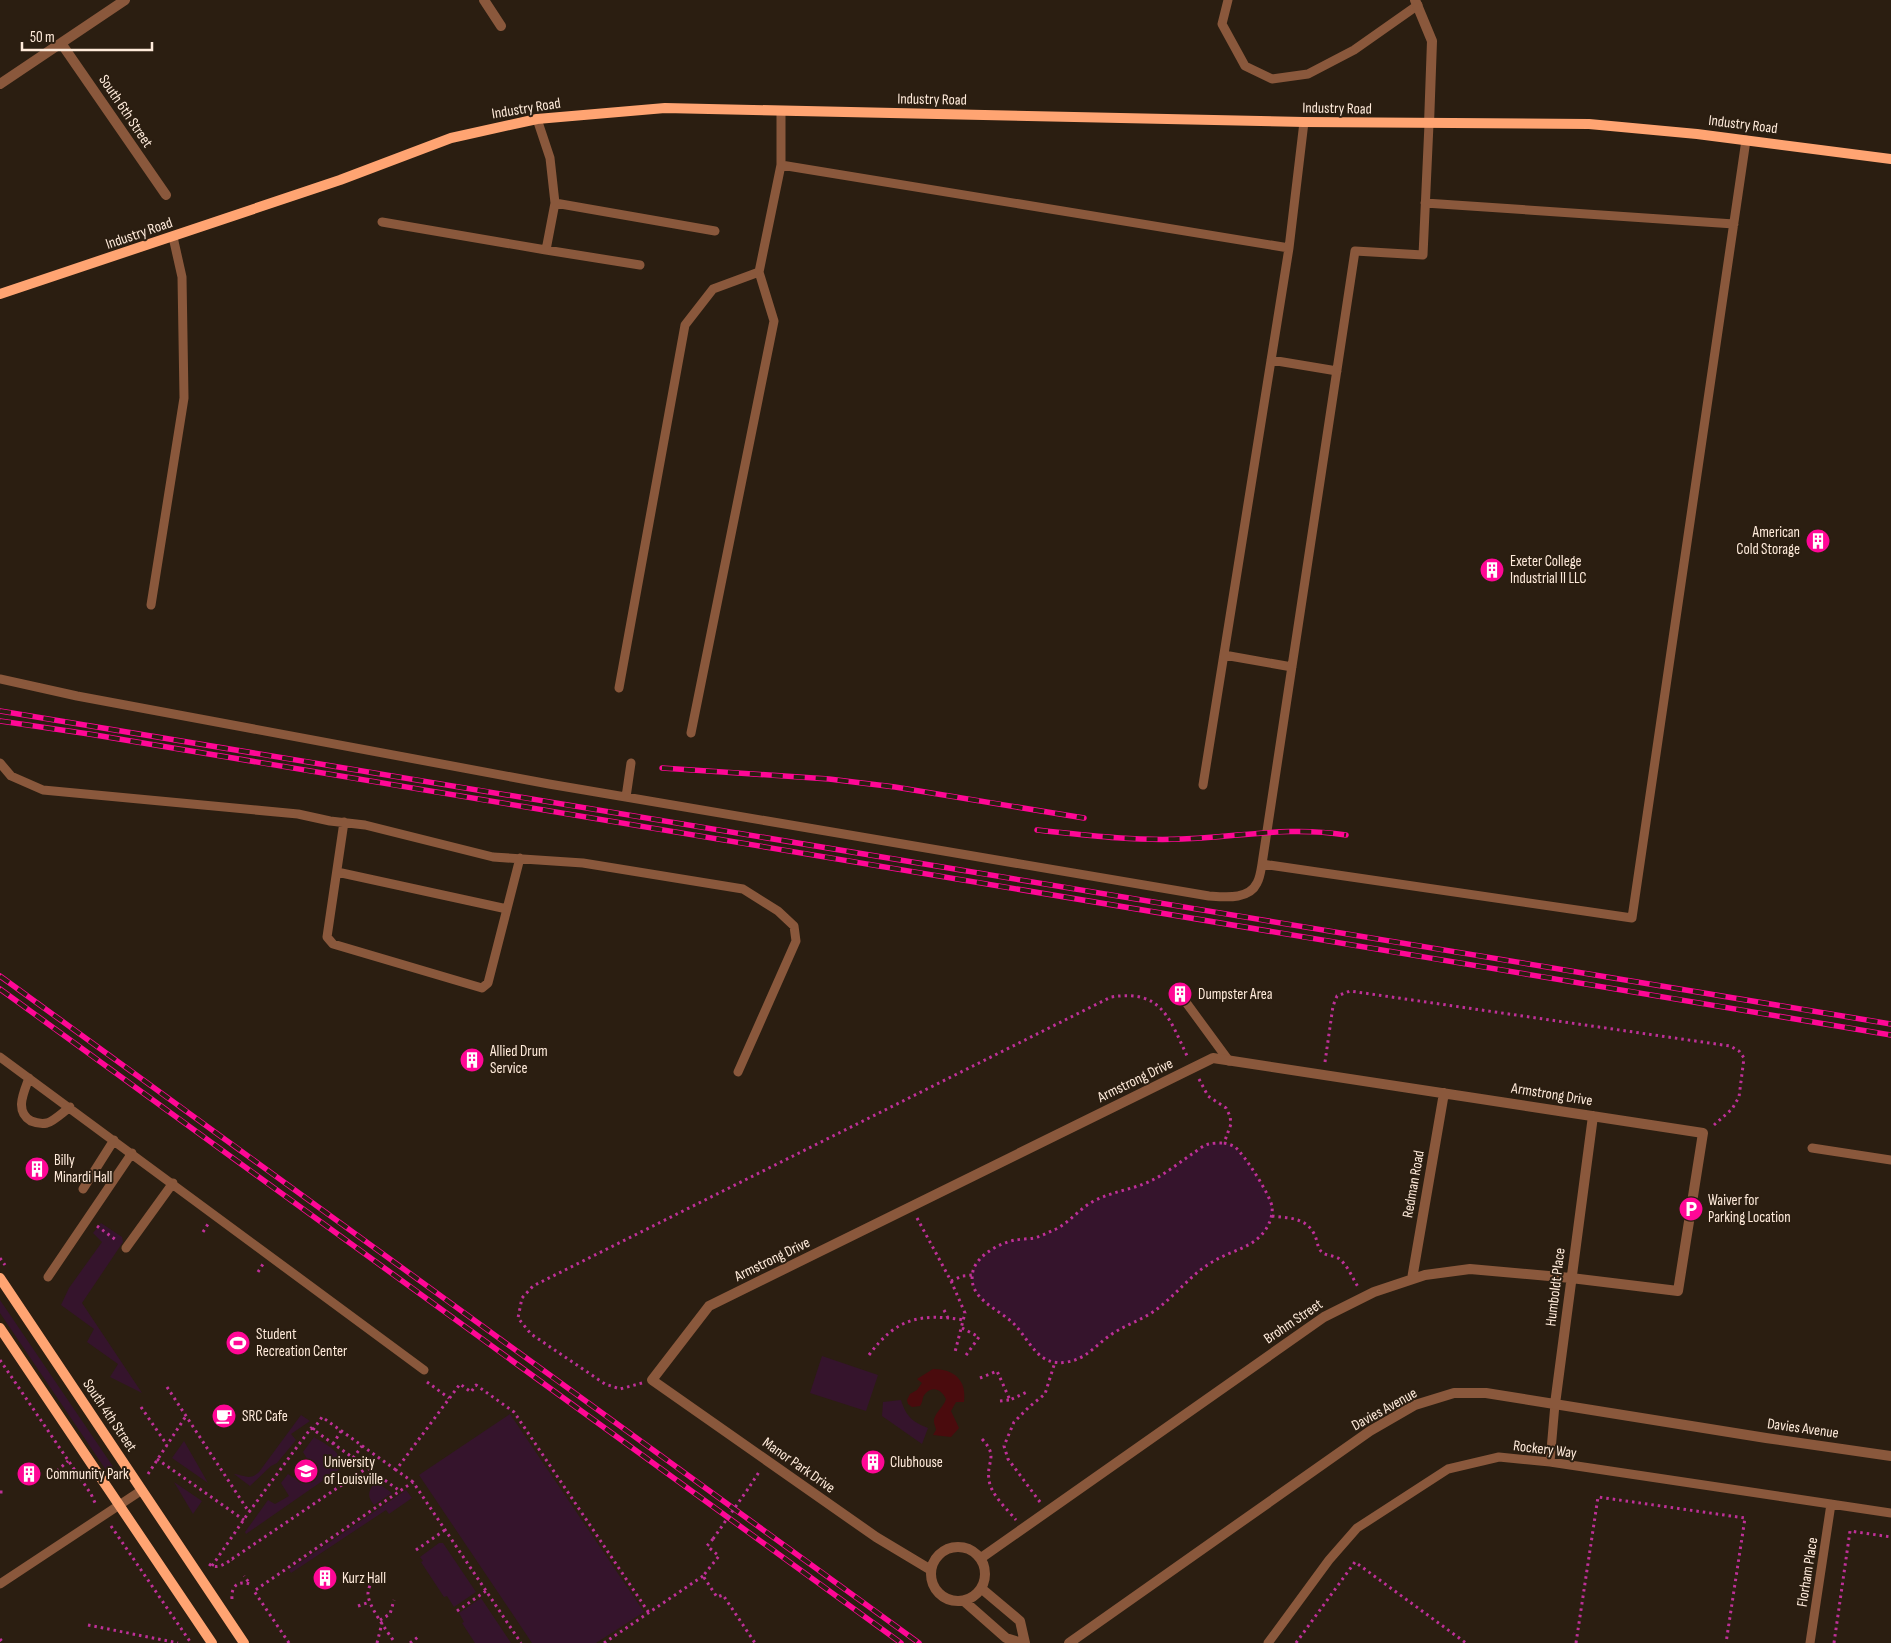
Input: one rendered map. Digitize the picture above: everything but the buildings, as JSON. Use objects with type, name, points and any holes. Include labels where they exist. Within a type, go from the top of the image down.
[{"type":"main road","name":"Industry Road","points":[[0,294],[340,180],[450,138],[537,119],[665,108],[1304,122],[1590,124],[1746,140],[1891,159]]},
{"type":"main road","name":"South 4th Street","points":[[0,1278],[244,1643]]},
{"type":"main road","points":[[0,1328],[212,1643]]},
{"type":"street","points":[[0,84],[125,0]]},
{"type":"street","points":[[484,0],[501,26]]},
{"type":"street","points":[[1416,2],[1432,41],[1429,124]]},
{"type":"street","name":"South 6th Street","points":[[61,43],[166,195]]},
{"type":"street","name":"Armstrong Drive","points":[[652,1380],[709,1306],[1213,1058],[1704,1134]]},
{"type":"street","name":"Redman Road","points":[[1412,1280],[1444,1093]]},
{"type":"street","name":"Humboldt Place","points":[[1555,1404],[1593,1116]]},
{"type":"street","name":"Brohm Street","points":[[981,1558],[1324,1317],[1365,1297],[1425,1275],[1470,1269],[1571,1278],[1678,1291],[1704,1134]]},
{"type":"street","name":"Manor Park Drive","points":[[652,1380],[876,1537],[931,1570]]},
{"type":"street","name":"Davies Avenue","points":[[1069,1643],[1370,1431],[1415,1405],[1454,1393],[1486,1392],[1766,1438],[1891,1456]]},
{"type":"street","points":[[963,1547],[973,1551],[981,1558],[985,1568],[985,1579],[982,1589],[974,1597],[964,1602],[954,1602],[944,1598],[936,1591],[931,1581],[931,1570],[934,1560],[942,1552],[952,1548],[963,1547]]},
{"type":"street","points":[[964,1602],[1006,1638],[1023,1643],[1020,1621],[982,1589]]},
{"type":"lane","points":[[1228,0],[1222,24],[1245,66],[1272,79],[1308,74],[1354,50],[1416,2]]},
{"type":"lane","points":[[691,733],[774,321],[759,272],[781,165],[780,111]]},
{"type":"lane","points":[[537,119],[550,158],[555,203],[546,250]]},
{"type":"lane","points":[[1203,785],[1289,248],[1304,122]]},
{"type":"lane","points":[[0,679],[77,696],[626,797],[1210,896],[1240,896],[1257,884],[1262,864],[1355,251],[1423,255],[1429,124]]},
{"type":"lane","points":[[1262,864],[1632,918],[1746,140]]},
{"type":"lane","points":[[781,165],[1289,248]]},
{"type":"lane","points":[[555,203],[716,231]]},
{"type":"lane","points":[[1425,203],[1734,224]]},
{"type":"lane","points":[[382,222],[640,265]]},
{"type":"lane","points":[[151,605],[184,398],[182,277],[173,237]]},
{"type":"lane","points":[[619,688],[686,325],[713,289],[759,272]]},
{"type":"lane","points":[[1271,360],[1337,371]]},
{"type":"lane","points":[[1224,655],[1292,668]]},
{"type":"lane","points":[[626,797],[631,763]]},
{"type":"lane","points":[[0,764],[11,776],[43,790],[298,814],[365,825],[493,857],[583,863],[743,889],[778,911],[794,926],[796,941],[738,1072]]},
{"type":"lane","points":[[344,822],[326,937],[333,944],[482,988],[488,984],[520,858]]},
{"type":"lane","points":[[337,872],[507,909]]},
{"type":"lane","points":[[1185,1001],[1229,1061]]},
{"type":"lane","points":[[0,1057],[173,1183],[424,1374]]},
{"type":"lane","points":[[29,1078],[21,1108],[25,1116],[32,1122],[48,1123],[70,1108]]},
{"type":"lane","points":[[83,1189],[114,1140]]},
{"type":"lane","points":[[1812,1148],[1891,1160]]},
{"type":"lane","points":[[48,1277],[132,1153]]},
{"type":"lane","points":[[126,1248],[173,1183]]},
{"type":"lane","name":"Humboldt Place","points":[[1550,1462],[1555,1404]]},
{"type":"lane","name":"Rockery Way","points":[[1268,1643],[1329,1560],[1357,1528],[1448,1469],[1499,1457],[1550,1462],[1891,1513]]},
{"type":"lane","points":[[0,1584],[142,1490]]},
{"type":"lane","name":"Florham Place","points":[[1810,1643],[1831,1504]]},
{"type":"path","points":[[1322,1075],[1333,1006],[1337,996],[1350,991],[1730,1046],[1739,1051],[1744,1058],[1739,1097],[1732,1109],[1704,1134]]},
{"type":"path","points":[[652,1380],[620,1389],[605,1384],[531,1334],[518,1318],[522,1298],[533,1286],[1110,997],[1128,994],[1145,998],[1157,1005],[1168,1016],[1208,1096],[1226,1108],[1230,1116],[1231,1124],[1224,1143]]},
{"type":"path","points":[[1224,1143],[1235,1147],[1248,1163],[1271,1200],[1272,1216],[1267,1228],[1259,1238],[1247,1246],[1213,1261],[1156,1310],[1122,1326],[1092,1351],[1076,1360],[1062,1363],[1055,1362],[1038,1354],[1031,1348],[1015,1325],[984,1302],[977,1293],[972,1282],[973,1270],[980,1258],[995,1248],[1013,1240],[1035,1238],[1058,1228],[1092,1202],[1115,1191],[1164,1174],[1207,1144],[1224,1143]]},
{"type":"path","points":[[911,1207],[951,1281],[965,1313],[955,1352]]},
{"type":"path","points":[[1272,1216],[1300,1220],[1307,1224],[1313,1232],[1320,1250],[1336,1257],[1343,1263],[1365,1297]]},
{"type":"path","points":[[87,1219],[126,1248]]},
{"type":"path","points":[[951,1281],[962,1276],[973,1275]]},
{"type":"path","points":[[944,1310],[948,1318]]},
{"type":"path","points":[[869,1355],[890,1331],[908,1322],[924,1317],[964,1320]]},
{"type":"path","points":[[962,1328],[979,1337],[964,1358]]},
{"type":"path","points":[[0,1360],[91,1494],[96,1506]]},
{"type":"path","points":[[1047,1511],[1008,1459],[1004,1446],[1014,1422],[1029,1406],[1045,1394],[1055,1362]]},
{"type":"path","points":[[980,1378],[997,1371],[1010,1400]]},
{"type":"path","points":[[424,1374],[449,1398]]},
{"type":"path","points":[[396,1470],[460,1384],[472,1392],[476,1385],[514,1412],[649,1613]]},
{"type":"path","points":[[167,1386],[249,1512]]},
{"type":"path","points":[[1000,1401],[1010,1400],[1029,1391]]},
{"type":"path","points":[[141,1407],[167,1445]]},
{"type":"path","points":[[148,1474],[186,1416]]},
{"type":"path","points":[[313,1430],[322,1417],[413,1482],[521,1643]]},
{"type":"path","points":[[367,1468],[222,1566],[211,1566],[311,1428],[400,1491]]},
{"type":"path","points":[[334,1444],[341,1431]]},
{"type":"path","points":[[982,1439],[990,1447],[989,1479],[992,1490],[1022,1528]]},
{"type":"path","points":[[353,1458],[362,1446]]},
{"type":"path","points":[[56,1471],[68,1460]]},
{"type":"path","points":[[157,1460],[244,1520]]},
{"type":"path","points":[[254,1591],[413,1482]]},
{"type":"path","points":[[604,1643],[703,1576],[719,1556],[707,1546],[750,1486]]},
{"type":"path","points":[[1576,1643],[1598,1497],[1745,1518],[1726,1643]]},
{"type":"path","points":[[111,1526],[191,1643]]},
{"type":"path","points":[[416,1550],[444,1530]]},
{"type":"path","points":[[1834,1643],[1850,1532],[1891,1537]]},
{"type":"path","points":[[1296,1643],[1355,1562],[1466,1643]]},
{"type":"path","points":[[377,1575],[370,1583],[368,1595],[370,1602],[394,1643]]},
{"type":"path","points":[[244,1576],[289,1643]]},
{"type":"path","points":[[703,1576],[718,1597],[723,1595],[755,1643]]},
{"type":"path","points":[[231,1597],[235,1585],[240,1582],[250,1584]]},
{"type":"path","points":[[457,1610],[486,1591]]},
{"type":"path","points":[[377,1643],[381,1621],[390,1614],[394,1600]]},
{"type":"path","points":[[358,1606],[370,1602]]},
{"type":"path","points":[[88,1625],[178,1643]]},
{"type":"path","points":[[410,1643],[418,1637]]},
{"type":"path","points":[[0,1639],[4,1643]]},
{"type":"shaded area","points":[[1212,1143],[1224,1143],[1234,1146],[1239,1151],[1267,1194],[1272,1210],[1266,1229],[1249,1245],[1221,1257],[1206,1266],[1157,1309],[1115,1332],[1080,1358],[1057,1363],[1049,1361],[1031,1346],[1010,1320],[986,1303],[975,1289],[972,1281],[975,1265],[984,1255],[996,1247],[1045,1234],[1061,1226],[1094,1201],[1152,1180],[1205,1146]]},
{"type":"shaded area","points":[[101,1223],[122,1237],[123,1242],[82,1303],[142,1393],[110,1377],[118,1364],[87,1342],[94,1329],[61,1305],[69,1288],[102,1242],[93,1233]]},
{"type":"shaded area","points":[[0,1300],[116,1471],[110,1476],[0,1313]]},
{"type":"shaded area","points":[[822,1356],[878,1375],[866,1411],[810,1393]]},
{"type":"shaded area","points":[[933,1369],[947,1371],[958,1377],[963,1388],[964,1402],[956,1402],[951,1411],[959,1428],[951,1437],[933,1435],[936,1430],[935,1416],[946,1399],[940,1391],[934,1389],[928,1391],[924,1395],[920,1406],[912,1407],[908,1404],[907,1400],[910,1394],[917,1390],[922,1383],[917,1379]]},
{"type":"shaded area","points":[[901,1400],[910,1418],[928,1428],[922,1444],[882,1416],[883,1402]]},
{"type":"shaded area","points":[[510,1414],[644,1612],[596,1643],[532,1643],[419,1475]]},
{"type":"shaded area","points":[[301,1415],[310,1421],[291,1434],[296,1440],[277,1463],[271,1466],[250,1486],[234,1474],[247,1477],[256,1475]]},
{"type":"shaded area","points":[[314,1437],[337,1453],[340,1457],[341,1468],[246,1534],[245,1532],[268,1500],[275,1504],[289,1496],[281,1483],[288,1474],[294,1478],[312,1467],[303,1452]]},
{"type":"shaded area","points":[[184,1441],[208,1483],[172,1458]]},
{"type":"shaded area","points":[[375,1481],[392,1493],[374,1505],[369,1493]]},
{"type":"shaded area","points":[[174,1482],[202,1501],[193,1514]]},
{"type":"shaded area","points":[[406,1490],[412,1498],[389,1514],[386,1510],[291,1573],[289,1570]]},
{"type":"shaded area","points":[[439,1543],[443,1543],[476,1592],[454,1607],[447,1596],[444,1597],[421,1562],[423,1561],[420,1557]]},
{"type":"shaded area","points":[[481,1598],[511,1643],[475,1643],[462,1623],[464,1622],[459,1613]]},
{"type":"railway","points":[[0,711],[1891,1024]]},
{"type":"railway","points":[[0,721],[89,734],[1891,1035]]},
{"type":"railway","points":[[662,768],[829,779],[895,787],[1084,818]]},
{"type":"railway","points":[[1037,830],[1145,839],[1203,838],[1284,832],[1346,835]]},
{"type":"railway","points":[[0,976],[919,1643]]},
{"type":"railway","points":[[0,989],[901,1643]]},
{"type":"place","name":"American Cold Storage","points":[[1818,541]]},
{"type":"place","name":"Exeter College Industrial II LLC","points":[[1492,570]]},
{"type":"place","name":"Dumpster Area","points":[[1180,994]]},
{"type":"place","name":"Allied Drum Service","points":[[472,1060]]},
{"type":"place","name":"Billy Minardi Hall","points":[[37,1169]]},
{"type":"place","name":"Waiver for Parking Location","points":[[1691,1209]]},
{"type":"place","name":"Student Recreation Center","points":[[238,1343]]},
{"type":"place","name":"SRC Cafe","points":[[224,1416]]},
{"type":"place","name":"Clubhouse","points":[[873,1462]]},
{"type":"place","name":"University of Louisville","points":[[306,1471]]},
{"type":"place","name":"Community Park","points":[[29,1474]]},
{"type":"place","name":"Kurz Hall","points":[[325,1578]]}]
